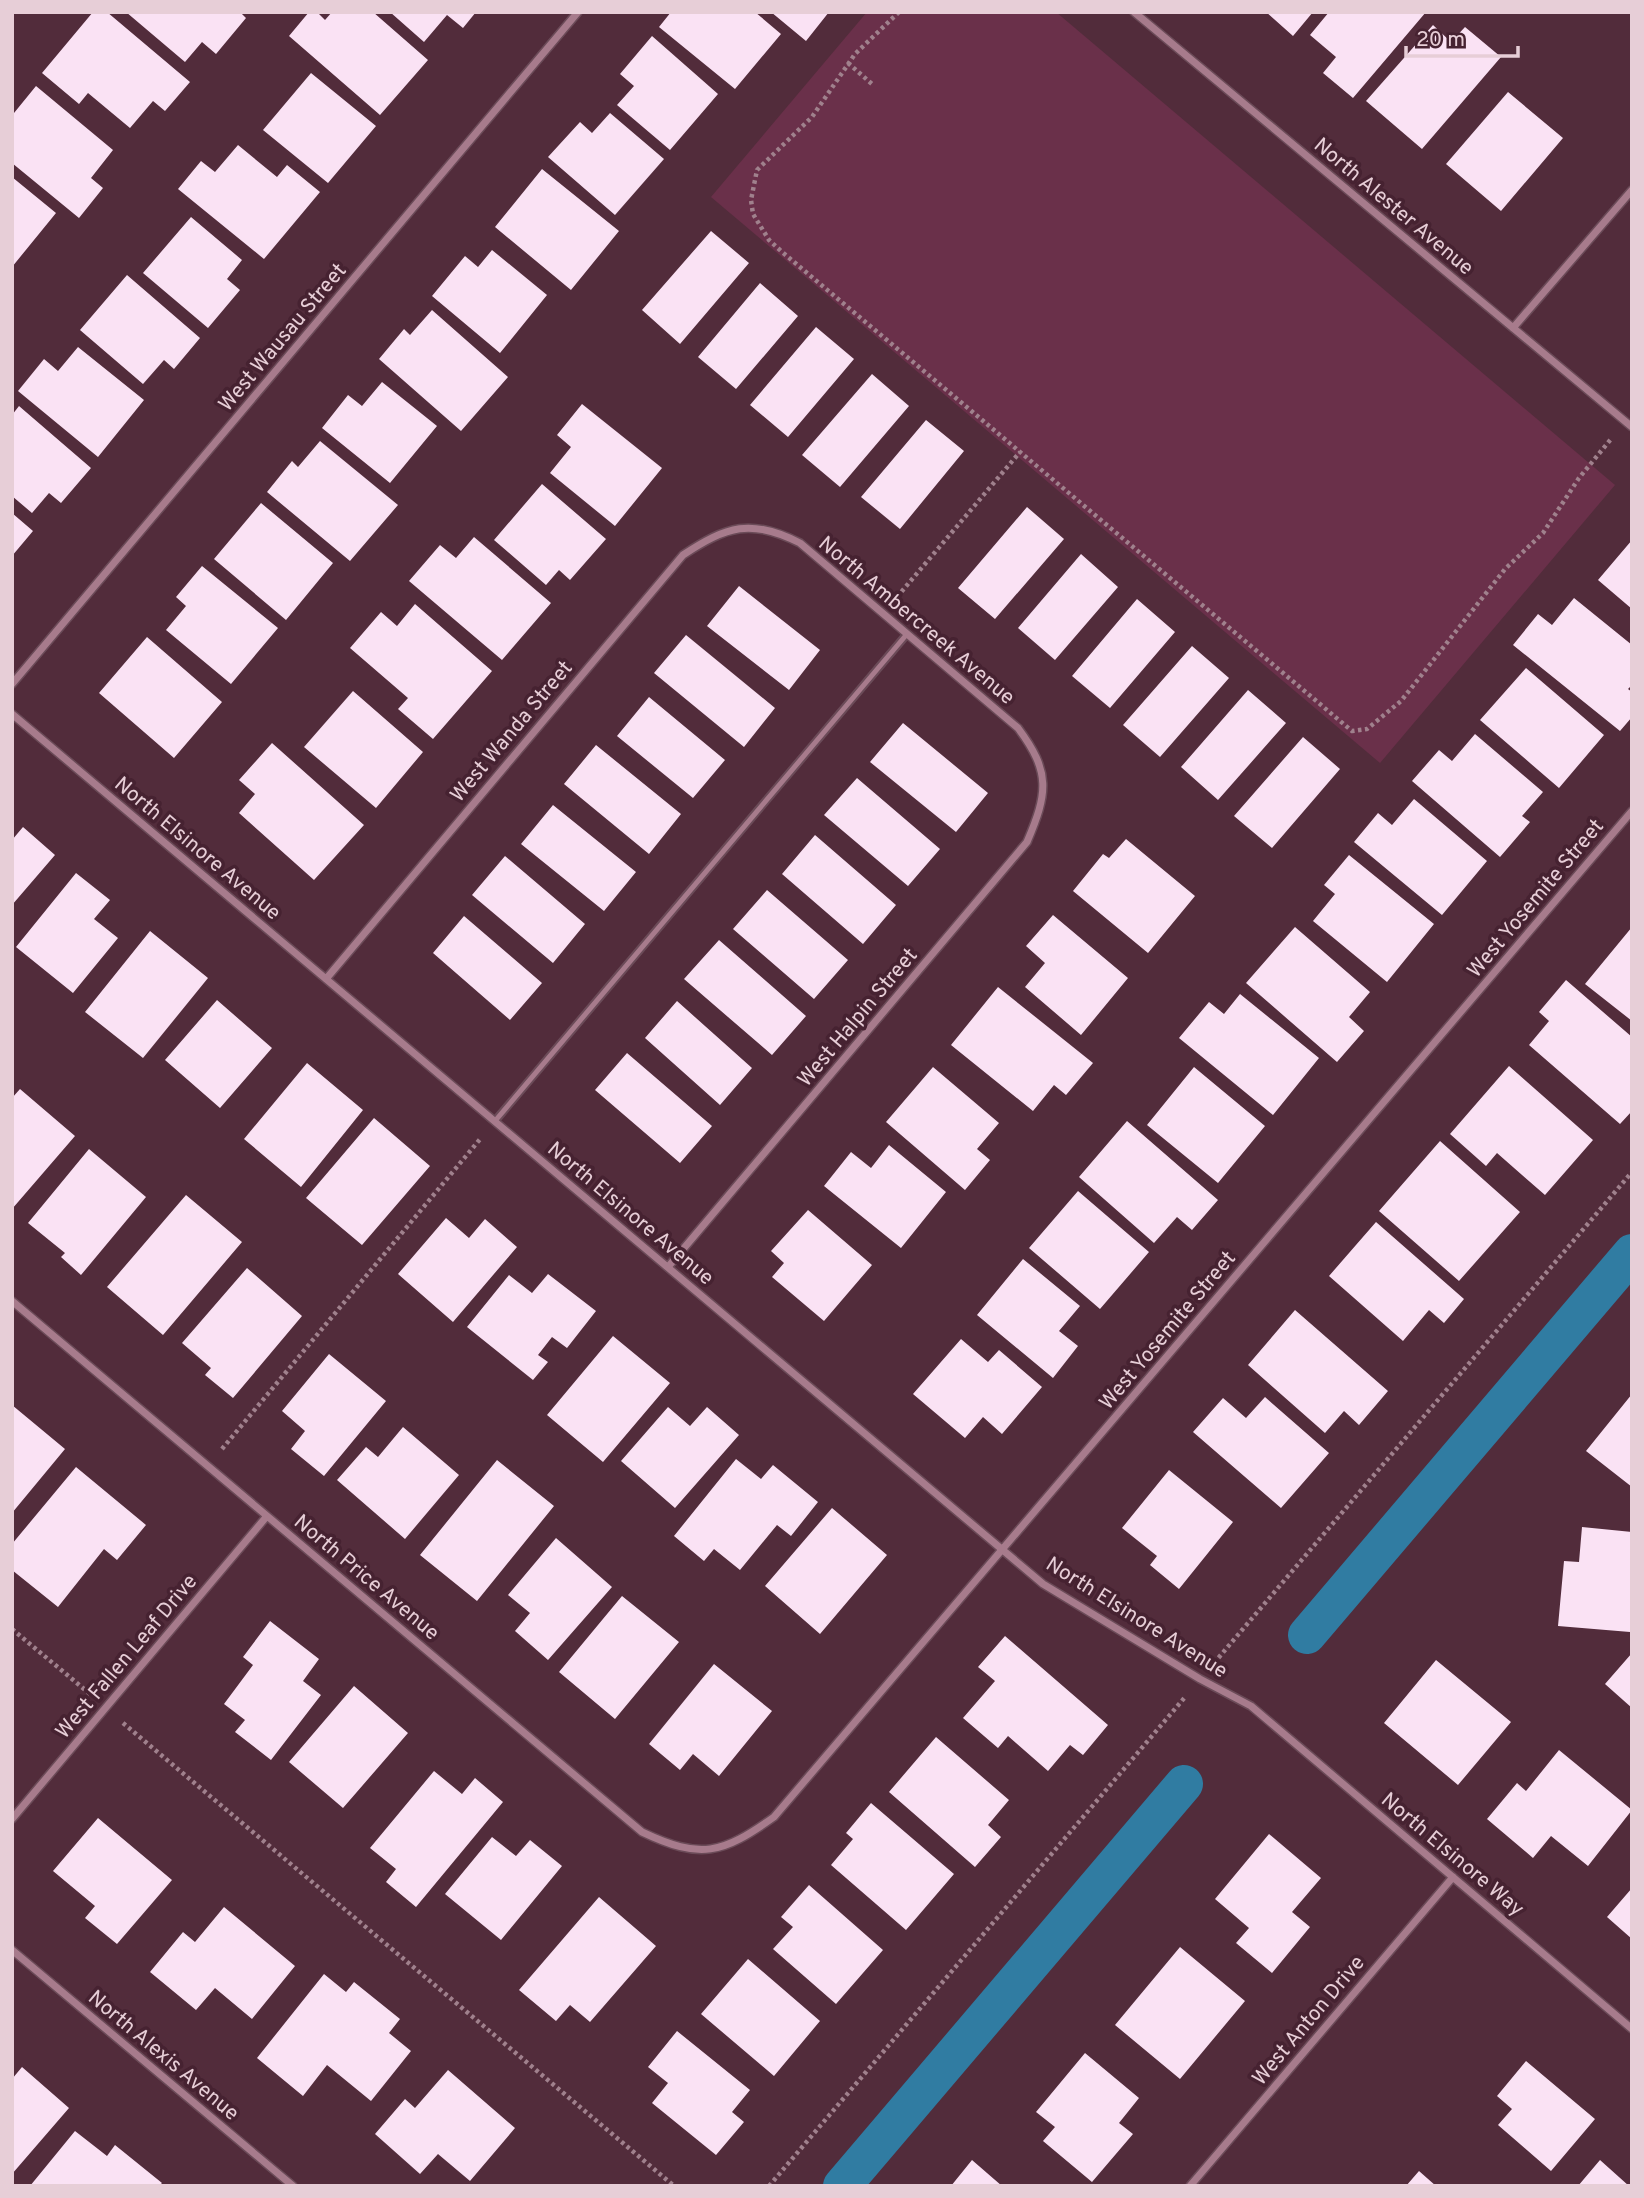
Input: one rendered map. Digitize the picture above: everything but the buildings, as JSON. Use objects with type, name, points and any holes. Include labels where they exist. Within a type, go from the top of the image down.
[{"type":"street","name":"West Wausau Street","points":[[12,684],[578,12]]},
{"type":"street","name":"North Alester Avenue","points":[[1134,12],[1629,425]]},
{"type":"street","points":[[1513,328],[1632,190]]},
{"type":"street","name":"North Ambercreek Avenue","points":[[740,527],[773,529],[800,543],[1018,728],[1035,750],[1044,776]]},
{"type":"street","name":"West Wanda Street","points":[[326,979],[683,555],[712,536],[740,527]]},
{"type":"street","name":"North Elsinore Avenue","points":[[12,714],[1043,1584],[1200,1679],[1251,1706]]},
{"type":"street","name":"West Halpin Street","points":[[668,1267],[1027,842],[1042,806],[1044,776]]},
{"type":"street","name":"West Yosemite Street","points":[[712,1851],[745,1838],[774,1817],[1632,811]]},
{"type":"street","name":"North Price Avenue","points":[[12,1301],[642,1832],[675,1848],[712,1851]]},
{"type":"street","name":"West Fallen Leaf Drive","points":[[12,1819],[267,1516]]},
{"type":"street","name":"North Elsinore Way","points":[[1251,1706],[1632,2029]]},
{"type":"street","name":"West Anton Drive","points":[[1190,2186],[1453,1877]]},
{"type":"street","name":"North Alexis Avenue","points":[[12,1950],[293,2186]]},
{"type":"lane","points":[[495,1121],[907,634]]},
{"type":"path","points":[[899,12],[848,63],[812,117],[757,170],[751,200],[753,214],[769,240],[1352,731],[1367,729],[1401,701],[1504,569],[1543,533],[1579,478],[1629,425]]},
{"type":"path","points":[[848,63],[872,84]]},
{"type":"path","points":[[883,614],[1021,452]]},
{"type":"path","points":[[208,1466],[495,1121]]},
{"type":"path","points":[[12,1629],[674,2186]]},
{"type":"shaded area","points":[[867,12],[1056,12],[1615,485],[1380,763],[711,197]]},
{"type":"waterway","points":[[1307,1635],[1632,1253]]},
{"type":"waterway","points":[[842,2186],[1184,1784]]}]
